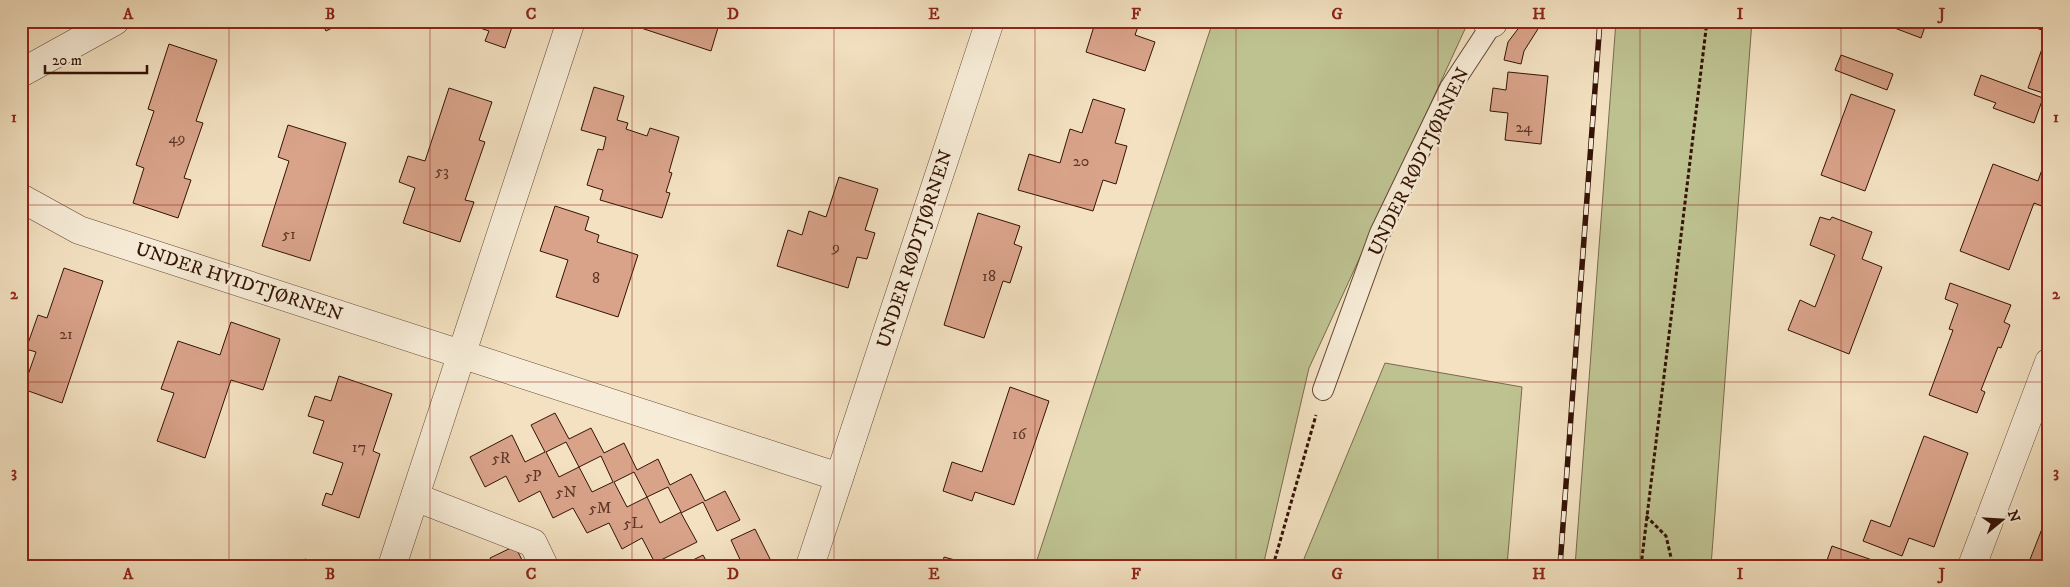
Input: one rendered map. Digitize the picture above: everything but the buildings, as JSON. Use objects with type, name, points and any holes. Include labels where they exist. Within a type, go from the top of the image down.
[{"type":"street","points":[[21,73],[115,21]]},
{"type":"street","points":[[392,566],[571,21]]},
{"type":"street","name":"UNDER RØDTJØRNEN","points":[[810,566],[990,21]]},
{"type":"street","name":"UNDER HVIDTJØRNEN","points":[[21,198],[79,230],[462,354]]},
{"type":"street","points":[[462,354],[839,477]]},
{"type":"street","points":[[1972,566],[2049,362]]},
{"type":"street","points":[[415,497],[533,543],[544,566]]},
{"type":"lane","name":"UNDER RØDTJØRNEN","points":[[1324,390],[1380,233],[1450,88],[1491,22]]},
{"type":"path","points":[[1641,566],[1707,21]]},
{"type":"path","points":[[1273,566],[1324,390]]},
{"type":"path","points":[[1646,516],[1666,536],[1673,566]]},
{"type":"green space","points":[[1213,21],[1441,21],[1465,29],[1309,368],[1263,566],[1035,566]]},
{"type":"green space","points":[[1616,21],[1752,21],[1711,566],[1575,566]]},
{"type":"green space","points":[[1385,363],[1522,387],[1507,566],[1301,566]]},
{"type":"railway","points":[[1560,566],[1600,21]]}]
